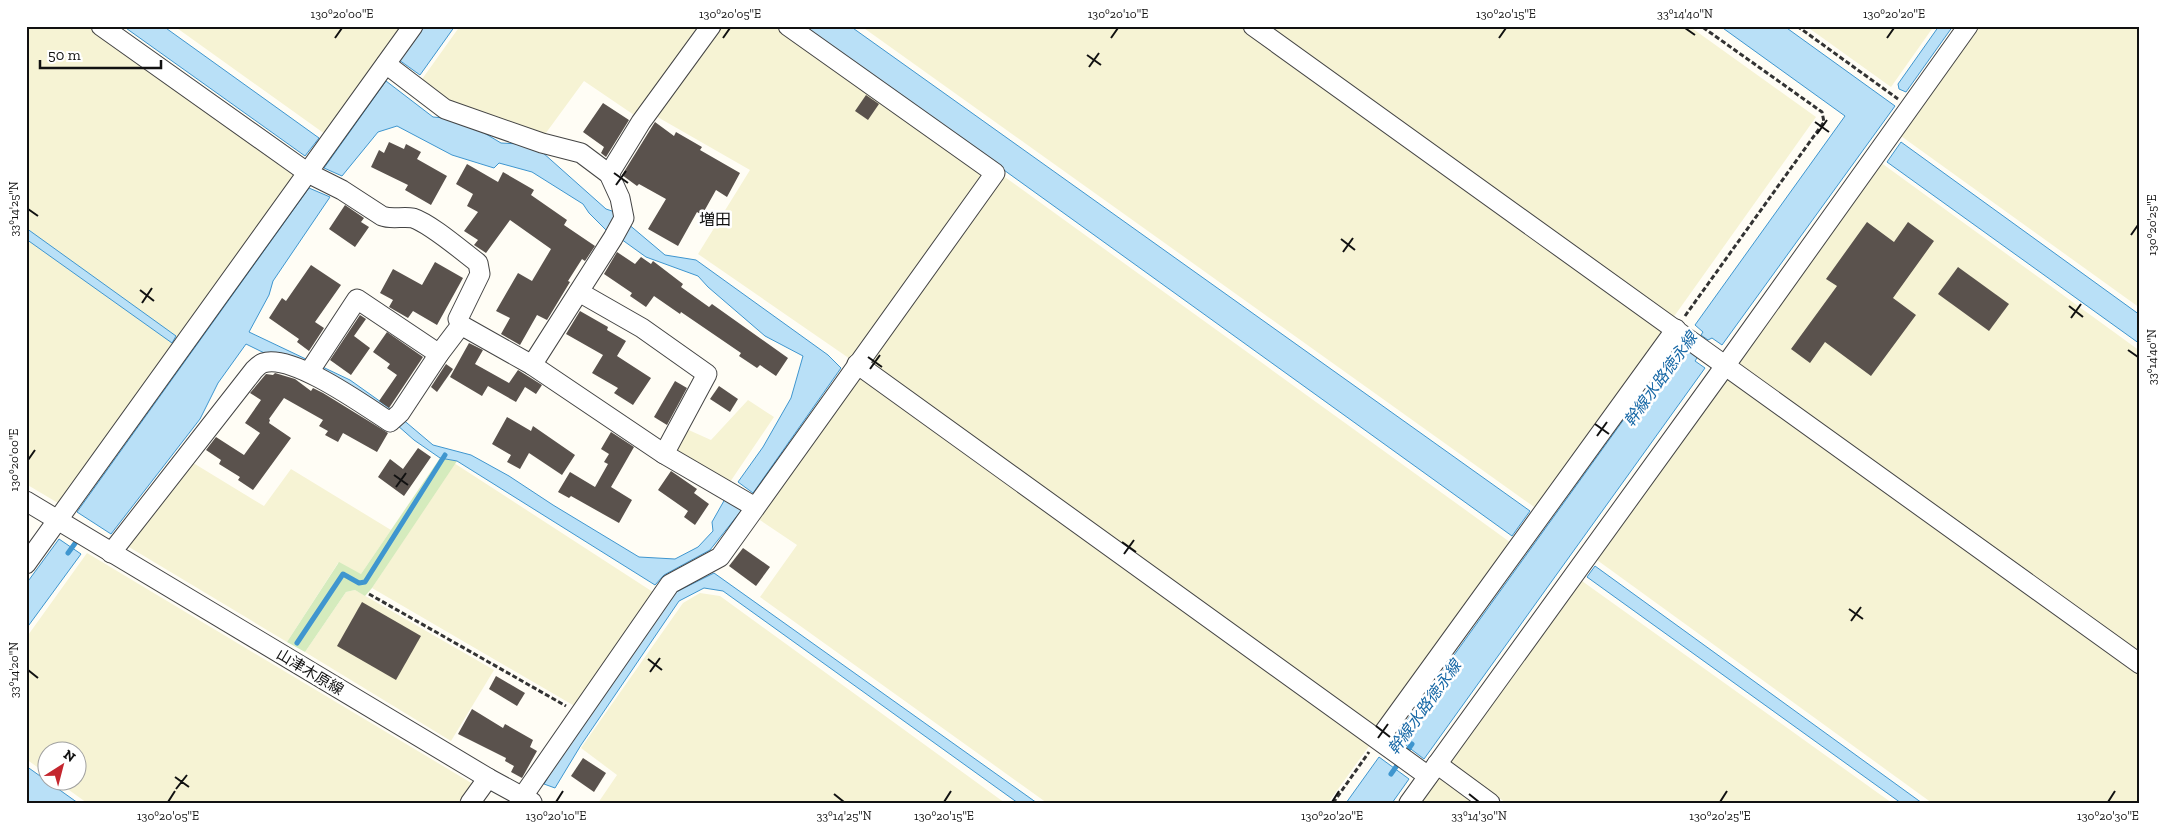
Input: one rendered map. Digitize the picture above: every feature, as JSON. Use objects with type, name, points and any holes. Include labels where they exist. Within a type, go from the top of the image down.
[{"type":"street","points":[[101,26],[308,173],[342,190],[388,219],[410,218],[422,222],[478,263],[480,274],[458,319],[461,325],[532,365],[664,454],[755,507]]},
{"type":"street","points":[[26,564],[308,173],[398,74],[413,26]]},
{"type":"street","points":[[609,174],[641,122],[711,26]]},
{"type":"street","points":[[528,800],[580,714],[670,584],[720,557],[995,173],[788,26]]},
{"type":"street","points":[[1253,26],[2140,664]]},
{"type":"street","points":[[1409,803],[1726,366],[1968,26]]},
{"type":"street","points":[[398,74],[445,109],[542,143],[581,153],[609,174],[620,198],[624,218],[580,292],[532,365]]},
{"type":"street","points":[[580,292],[642,328],[707,374],[664,454]]},
{"type":"street","points":[[313,366],[357,299],[439,354]]},
{"type":"street","points":[[111,552],[254,370],[262,363],[313,366],[395,417],[461,325]]},
{"type":"street","points":[[1379,739],[1676,329]]},
{"type":"street","points":[[857,364],[1412,764],[1432,770],[1490,803]]},
{"type":"street","name":"山津木原線","points":[[26,501],[488,778],[528,800]]},
{"type":"street","points":[[470,803],[488,778]]},
{"type":"path","points":[[1676,329],[1824,122],[1822,112],[1701,26]]},
{"type":"path","points":[[1796,26],[1910,107]]},
{"type":"path","points":[[369,594],[580,714]]},
{"type":"path","points":[[1333,803],[1379,739]]},
{"type":"shaded area","points":[[26,26],[87,26],[296,177],[63,506],[26,484]]},
{"type":"shaded area","points":[[174,26],[404,26],[325,134]]},
{"type":"shaded area","points":[[460,26],[701,26],[637,117],[584,81],[543,137],[451,105],[420,82]]},
{"type":"shaded area","points":[[720,26],[776,26],[988,176],[853,361],[698,254],[750,170],[654,115]]},
{"type":"shaded area","points":[[861,26],[1689,26],[1816,117],[1537,509]]},
{"type":"shaded area","points":[[1806,26],[1934,26],[1891,87]]},
{"type":"shaded area","points":[[1979,26],[2140,26],[2140,308],[1901,136]]},
{"type":"shaded area","points":[[1880,162],[2140,351],[2140,657],[1735,365]]},
{"type":"shaded area","points":[[1002,175],[1514,545],[1379,732],[864,361]]},
{"type":"shaded area","points":[[857,373],[1372,742],[1328,803],[1047,803],[760,597],[797,545],[754,516]]},
{"type":"shaded area","points":[[1728,378],[2140,673],[2140,803],[1932,803],[1597,560]]},
{"type":"shaded area","points":[[748,400],[774,417],[728,485],[670,452],[682,427],[711,440]]},
{"type":"shaded area","points":[[190,461],[264,506],[291,469],[391,530],[361,574],[338,563],[287,642],[124,544]]},
{"type":"shaded area","points":[[454,463],[656,594],[578,708],[372,588]]},
{"type":"shaded area","points":[[87,553],[473,784],[459,803],[87,803],[72,792],[88,792],[88,742],[38,742],[38,768],[26,759],[26,638]]},
{"type":"shaded area","points":[[1582,581],[1892,803],[1506,803],[1450,762]]},
{"type":"shaded area","points":[[355,590],[494,670],[451,741],[305,652],[346,592]]},
{"type":"shaded area","points":[[700,593],[720,596],[1005,803],[598,803],[617,775],[581,748],[683,603]]},
{"type":"shaded area","points":[[1440,776],[1477,803],[1421,803]]},
{"type":"green space","points":[[440,458],[457,461],[372,588],[365,596],[355,590],[346,592],[305,652],[287,642],[339,562],[361,574]]},
{"type":"water","points":[[123,26],[163,26],[319,138],[305,156]]},
{"type":"water","points":[[423,26],[455,26],[420,75],[399,60]]},
{"type":"water","points":[[804,26],[850,26],[1530,511],[1512,536]]},
{"type":"water","points":[[1720,26],[1784,26],[1895,106],[1722,345],[1712,338],[1708,340],[1701,335],[1703,332],[1695,325],[1845,116]]},
{"type":"water","points":[[1939,26],[1953,26],[1906,92],[1899,89],[1898,84]]},
{"type":"water","points":[[386,81],[433,117],[445,118],[476,128],[501,143],[520,144],[542,152],[606,209],[615,212],[615,224],[608,232],[589,213],[583,204],[532,172],[499,163],[494,168],[452,155],[397,126],[378,132],[342,176],[324,168]]},
{"type":"water","points":[[1901,142],[2140,315],[2140,344],[1887,162]]},
{"type":"water","points":[[309,188],[330,197],[273,281],[269,295],[249,332],[350,380],[388,407],[433,445],[471,455],[509,476],[639,557],[675,559],[698,547],[713,531],[712,522],[725,499],[737,506],[741,511],[710,550],[664,575],[655,585],[457,461],[440,458],[414,440],[380,410],[246,344],[218,383],[200,419],[111,534],[77,512]]},
{"type":"water","points":[[627,223],[665,255],[696,260],[828,355],[841,368],[753,493],[738,482],[763,447],[791,398],[803,356],[765,336],[708,287],[698,276],[646,257],[621,239]]},
{"type":"water","points":[[26,228],[176,336],[172,343],[26,239]]},
{"type":"water","points":[[1676,347],[1685,354],[1689,348],[1699,355],[1695,361],[1705,368],[1424,759],[1395,737]]},
{"type":"water","points":[[59,539],[81,554],[26,629],[26,584]]},
{"type":"water","points":[[1595,566],[1922,803],[1901,803],[1587,577]]},
{"type":"water","points":[[714,573],[1037,803],[1018,803],[723,591],[704,588],[679,601],[581,745],[555,788],[544,784],[573,737],[672,594]]},
{"type":"water","points":[[1379,757],[1409,779],[1392,803],[1346,803]]},
{"type":"water","points":[[26,766],[38,775],[38,792],[63,792],[78,803],[27,803]]},
{"type":"building","points":[[866,95],[879,104],[868,120],[855,111]]},
{"type":"building","points":[[603,103],[629,120],[606,157],[601,153],[604,147],[583,132]]},
{"type":"building","points":[[655,122],[674,136],[676,132],[702,147],[700,150],[740,173],[727,197],[716,190],[702,215],[697,212],[678,246],[648,229],[666,199],[639,184],[637,186],[622,175]]},
{"type":"building","points":[[389,142],[404,149],[406,144],[421,152],[417,159],[447,176],[431,205],[405,190],[408,185],[371,167],[379,150],[384,153]]},
{"type":"building","points":[[467,164],[498,182],[503,172],[534,190],[531,195],[567,220],[564,225],[595,246],[585,261],[582,259],[547,320],[537,315],[520,345],[501,334],[510,318],[496,311],[518,273],[532,281],[551,249],[510,220],[486,253],[474,245],[478,240],[464,231],[478,212],[467,206],[473,194],[456,184]]},
{"type":"building","points":[[345,205],[364,218],[361,222],[369,227],[355,247],[329,229]]},
{"type":"building","points":[[1867,222],[1894,242],[1908,222],[1934,241],[1893,298],[1916,315],[1871,376],[1825,342],[1810,363],[1791,349],[1837,286],[1826,279]]},
{"type":"building","points":[[617,252],[635,264],[641,257],[651,264],[653,261],[683,284],[681,287],[709,307],[712,304],[788,358],[776,376],[760,365],[757,368],[739,356],[741,353],[654,296],[646,307],[630,296],[632,293],[604,274]]},
{"type":"building","points":[[435,262],[463,278],[437,325],[413,311],[408,318],[389,307],[393,300],[380,293],[393,269],[422,285]]},
{"type":"building","points":[[311,265],[341,285],[315,322],[324,328],[309,351],[297,342],[299,339],[269,318],[282,298],[286,301]]},
{"type":"building","points":[[1958,267],[2009,304],[1989,331],[1938,294]]},
{"type":"building","points":[[580,311],[608,327],[607,330],[626,341],[617,356],[651,378],[633,405],[614,393],[618,388],[592,373],[603,355],[566,334]]},
{"type":"building","points":[[360,315],[366,319],[354,336],[370,348],[351,375],[330,360]]},
{"type":"building","points":[[387,332],[423,357],[389,408],[379,401],[397,375],[387,368],[390,364],[373,352]]},
{"type":"building","points":[[469,343],[483,350],[475,364],[509,383],[518,370],[542,385],[536,394],[525,387],[516,402],[488,386],[482,396],[450,377]]},
{"type":"building","points":[[446,364],[453,369],[437,392],[431,387]]},
{"type":"building","points":[[275,373],[295,379],[311,391],[313,388],[323,393],[388,433],[377,452],[343,433],[338,442],[325,435],[328,431],[319,426],[323,420],[284,398],[269,419],[269,423],[291,438],[253,490],[238,480],[240,477],[219,464],[221,460],[206,450],[216,437],[244,455],[260,433],[245,423],[261,400],[250,393],[266,374],[273,375]]},
{"type":"building","points":[[675,381],[687,388],[667,425],[654,417]]},
{"type":"building","points":[[719,386],[738,399],[730,412],[710,399]]},
{"type":"building","points":[[507,417],[531,431],[533,426],[575,455],[562,475],[529,453],[520,469],[507,462],[511,455],[492,444]]},
{"type":"building","points":[[611,432],[634,447],[611,487],[632,500],[619,523],[571,496],[569,498],[558,492],[570,472],[595,487],[608,464],[604,462],[609,454],[601,449]]},
{"type":"building","points":[[418,448],[431,457],[404,496],[378,477],[390,459],[403,469]]},
{"type":"building","points":[[671,471],[697,489],[694,493],[709,504],[695,525],[684,517],[688,511],[658,490]]},
{"type":"building","points":[[743,548],[770,567],[756,586],[729,566]]},
{"type":"building","points":[[362,602],[421,636],[396,680],[337,646]]},
{"type":"building","points":[[496,676],[525,693],[517,706],[489,689]]},
{"type":"building","points":[[472,709],[503,728],[505,724],[533,740],[530,747],[537,751],[522,778],[511,772],[514,766],[505,761],[506,758],[458,734]]},
{"type":"building","points":[[583,758],[606,773],[594,792],[571,776]]},
{"type":"waterway","points":[[297,643],[343,574],[359,583],[365,582],[445,455]]},
{"type":"waterway","points":[[68,553],[79,538]]},
{"type":"waterway","name":"幹線水路徳永線","points":[[1391,774],[1412,744]]},
{"type":"district","name":"増田","points":[[715,219]]}]
